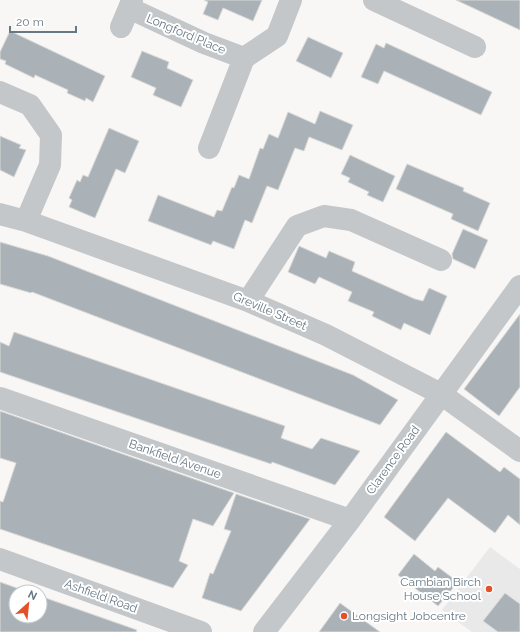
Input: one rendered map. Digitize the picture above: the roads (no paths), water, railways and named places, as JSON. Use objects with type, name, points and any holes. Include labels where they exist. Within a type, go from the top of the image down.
[{"type":"street","points":[[209,148],[244,58],[277,36],[291,0]]},
{"type":"street","points":[[374,0],[475,47]]},
{"type":"street","name":"Longford Place","points":[[127,12],[244,58]]},
{"type":"street","points":[[0,92],[30,105],[51,135],[50,165],[26,221]]},
{"type":"street","name":"Greville Street","points":[[0,214],[26,221],[248,301],[326,335],[441,394],[520,451]]},
{"type":"street","points":[[248,301],[280,249],[297,226],[324,216],[351,220],[404,234],[441,260]]},
{"type":"street","name":"Clarence Road","points":[[264,632],[350,520],[520,286]]},
{"type":"street","name":"Bankfield Avenue","points":[[0,398],[350,520]]},
{"type":"street","name":"Ashfield Road","points":[[0,559],[201,632]]},
{"type":"place","name":"Cambian Birch House School","points":[[489,589]]},
{"type":"place","name":"Longsight Jobcentre","points":[[344,616]]}]
